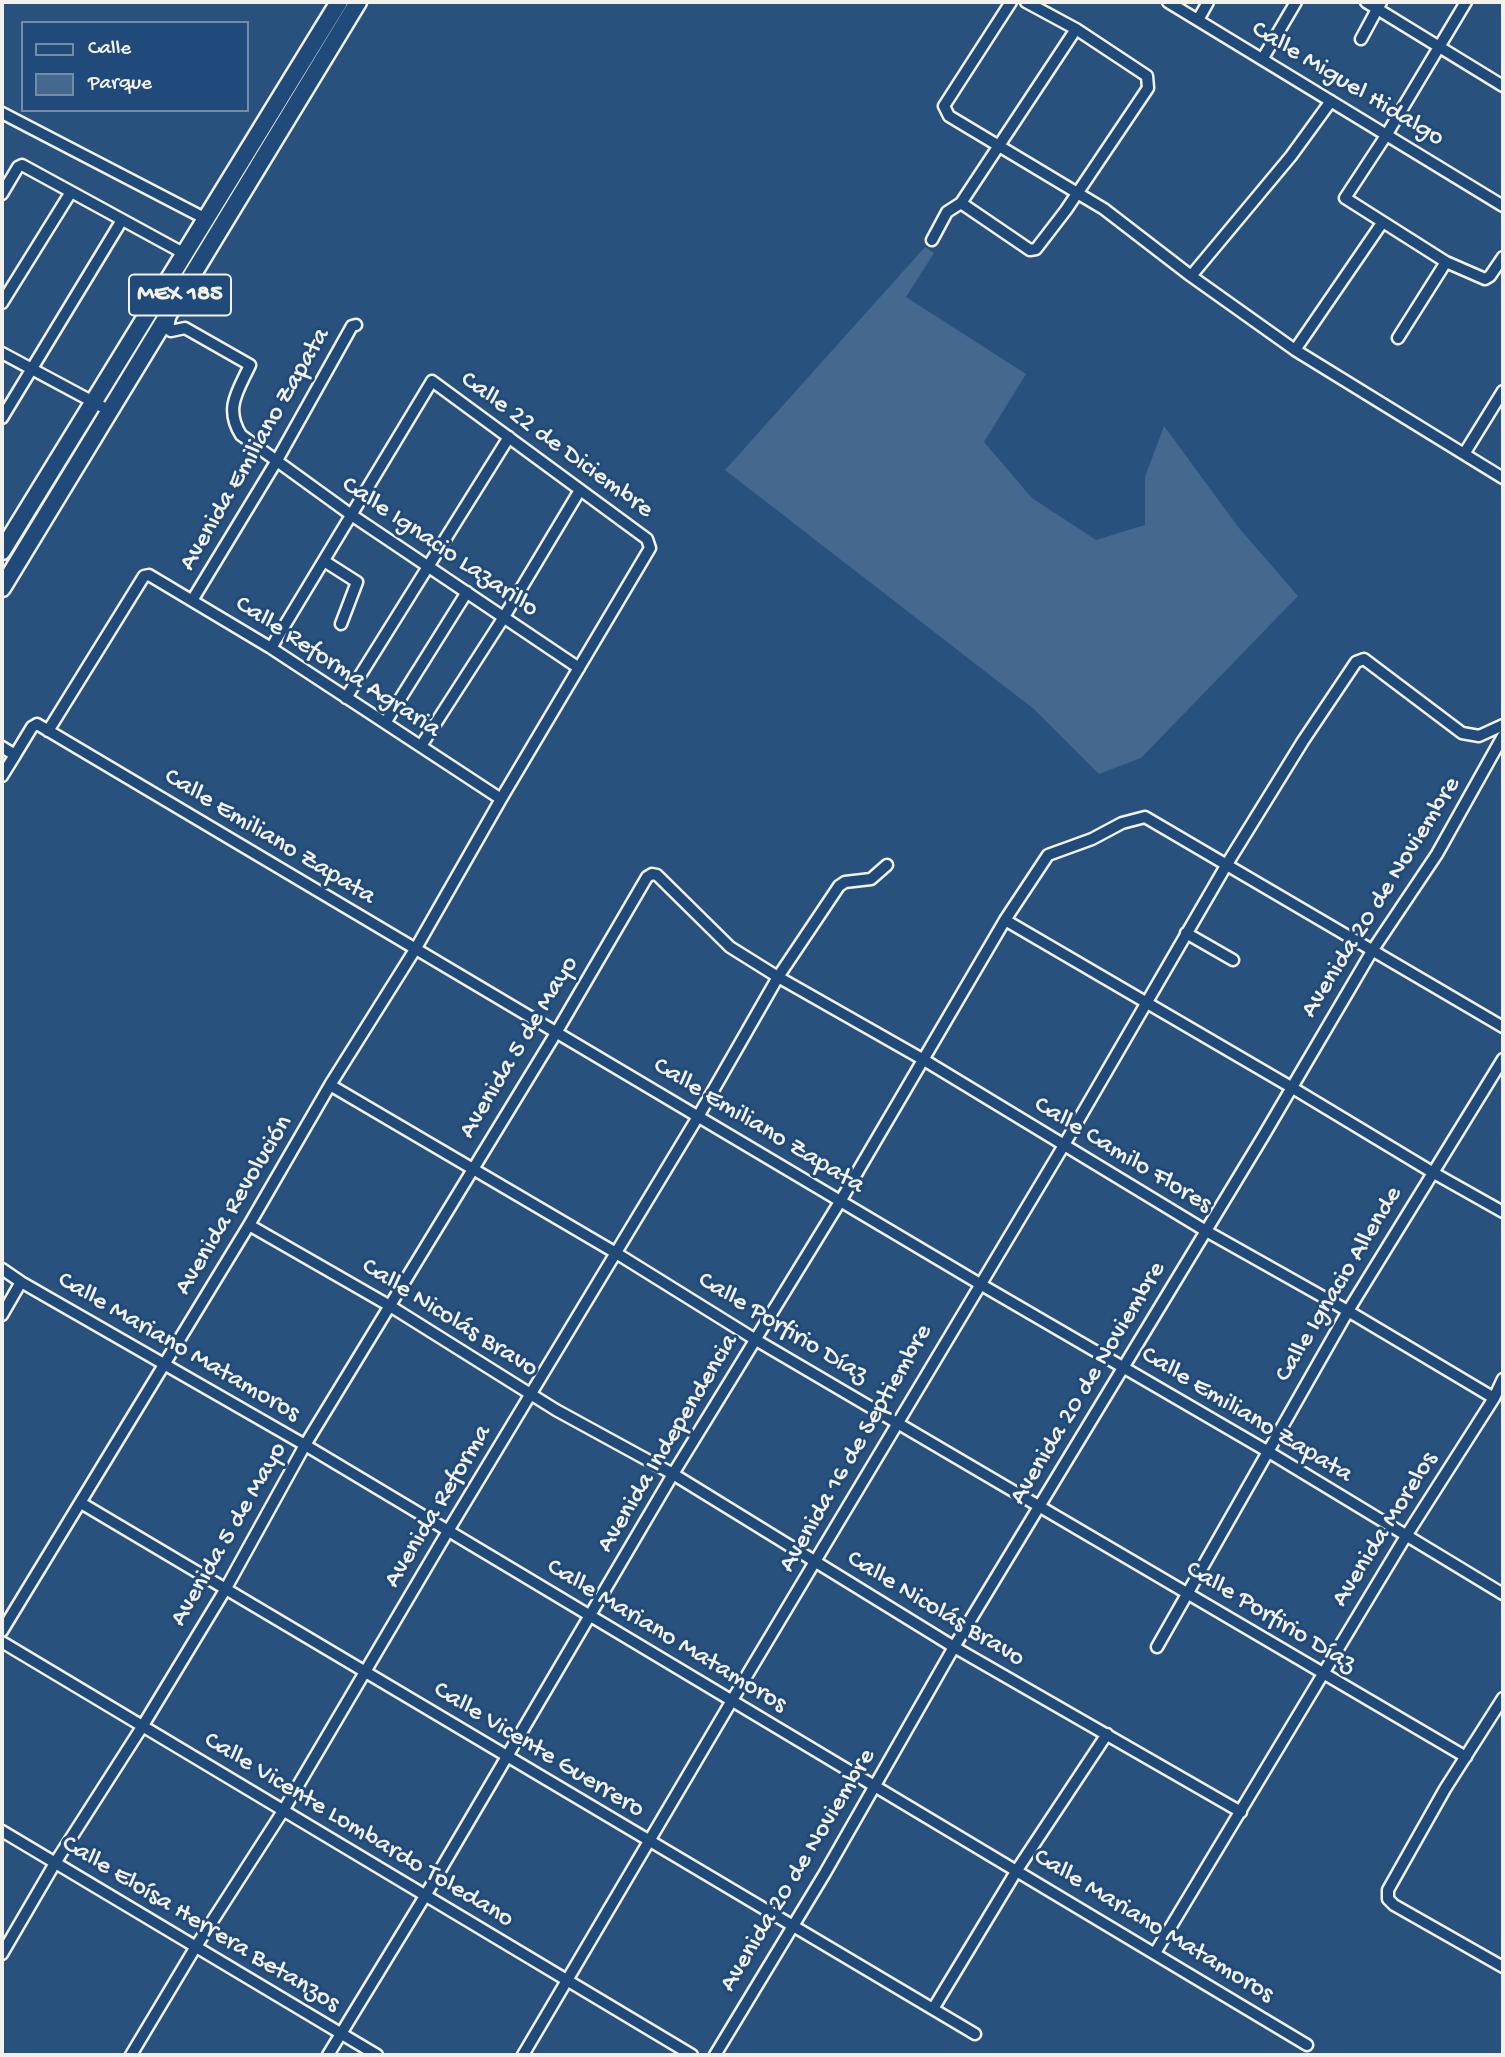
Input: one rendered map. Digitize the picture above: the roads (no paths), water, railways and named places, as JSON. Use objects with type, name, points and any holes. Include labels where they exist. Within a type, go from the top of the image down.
[{"type":"main road","name":"MEX 185","points":[[209,221],[339,2]]},
{"type":"main road","name":"MEX 185","points":[[2,551],[95,402],[182,253],[209,221],[358,2]]},
{"type":"main road","points":[[170,313],[175,290],[201,248],[209,221]]},
{"type":"main road","name":"MEX 185","points":[[2,588],[170,313]]},
{"type":"street","points":[[1011,2],[944,106],[949,116],[1104,209],[1294,350],[1503,478]]},
{"type":"street","points":[[961,203],[1030,250],[1036,249],[1148,88],[1147,76],[1076,29],[1026,2]]},
{"type":"street","name":"Calle Miguel Hidalgo","points":[[1168,2],[1503,206]]},
{"type":"street","points":[[1198,20],[1208,2]]},
{"type":"street","points":[[1263,58],[1296,2]]},
{"type":"street","points":[[1366,2],[1379,5],[1503,86]]},
{"type":"street","points":[[1466,2],[1387,134],[1345,198],[1446,262],[1485,279],[1503,257]]},
{"type":"street","points":[[1361,39],[1379,5]]},
{"type":"street","points":[[932,240],[947,212],[961,203],[1076,29]]},
{"type":"street","points":[[1191,276],[1291,156],[1331,101]]},
{"type":"street","points":[[4,118],[209,221]]},
{"type":"street","points":[[2,194],[18,167],[22,165],[182,253]]},
{"type":"street","points":[[2,303],[71,192]]},
{"type":"street","points":[[2,418],[122,220]]},
{"type":"street","points":[[1294,350],[1382,223]]},
{"type":"street","points":[[1398,338],[1446,262]]},
{"type":"street","name":"Calle Ignacio Lazarillo","points":[[170,313],[168,329],[171,331],[185,328],[250,365],[232,405],[233,422],[242,435],[350,514],[579,668]]},
{"type":"street","name":"Avenida Emiliano Zapata","points":[[193,599],[276,462],[352,326],[356,325]]},
{"type":"street","points":[[2,353],[110,411]]},
{"type":"street","name":"Calle 22 de Diciembre","points":[[350,514],[432,381],[648,539],[650,548]]},
{"type":"street","points":[[1464,454],[1503,391]]},
{"type":"street","points":[[346,698],[509,437]]},
{"type":"street","points":[[421,746],[504,617],[580,490]]},
{"type":"street","points":[[271,648],[350,514]]},
{"type":"street","name":"Avenida Revolución","points":[[2,1631],[249,1225],[330,1085],[416,948],[650,548]]},
{"type":"street","points":[[324,561],[357,582],[341,624]]},
{"type":"street","name":"Calle Reforma Agraria","points":[[48,730],[144,576],[149,575],[271,648],[501,799]]},
{"type":"street","points":[[385,723],[467,593]]},
{"type":"street","name":"Avenida 16 de Septiembre","points":[[523,2055],[1064,1145],[1227,864],[1303,741],[1356,662],[1364,659],[1462,733],[1479,736],[1503,725]]},
{"type":"street","points":[[2,776],[35,724],[48,730]]},
{"type":"street","name":"Calle Emiliano Zapata","points":[[48,730],[1503,1594]]},
{"type":"street","name":"Avenida 20 de Noviembre","points":[[715,2055],[954,1647],[1372,951],[1437,854],[1503,736]]},
{"type":"street","points":[[2,747],[15,755]]},
{"type":"street","name":"Avenida Independencia","points":[[328,2055],[674,1474],[841,1200],[1005,920],[1048,855],[1092,839],[1122,823],[1145,817],[1227,864]]},
{"type":"street","points":[[1227,864],[1503,1027]]},
{"type":"street","name":"Avenida Reforma","points":[[131,2055],[366,1673],[448,1531],[699,1115],[778,977],[839,886],[845,882],[871,879],[887,865]]},
{"type":"street","name":"Avenida 5 de Mayo","points":[[2,1954],[55,1863],[225,1590],[305,1445],[556,1033],[647,877],[657,875],[730,947]]},
{"type":"street","points":[[1005,920],[1503,1212]]},
{"type":"street","points":[[1186,933],[1233,960]]},
{"type":"street","name":"Calle Camilo Flores","points":[[730,947],[924,1060],[1206,1231],[1494,1398]]},
{"type":"street","name":"Calle Ignacio Allende","points":[[1157,1647],[1266,1451],[1348,1311],[1503,1059]]},
{"type":"street","name":"Calle Porfirio Díaz","points":[[330,1085],[616,1253],[756,1340],[1466,1757]]},
{"type":"street","name":"Calle Nicolás Bravo","points":[[249,1225],[390,1306],[530,1394],[633,1454],[674,1474],[954,1647],[1241,1812]]},
{"type":"street","name":"Calle Mariano Matamoros","points":[[2,1269],[305,1445],[1307,2045]]},
{"type":"street","points":[[2,1315],[21,1282]]},
{"type":"street","name":"Avenida Morelos","points":[[1155,1952],[1406,1536],[1494,1398],[1503,1379]]},
{"type":"street","name":"Calle Vicente Guerrero","points":[[81,1503],[975,2034]]},
{"type":"street","name":"Calle Vicente Lombardo Toledano","points":[[2,1642],[692,2055]]},
{"type":"street","points":[[1503,1698],[1388,1890],[1388,1899],[1394,1905],[1503,1967]]},
{"type":"street","points":[[933,2009],[1017,1870],[1107,1734]]},
{"type":"street","name":"Calle Eloísa Herrera Betanzos","points":[[2,1831],[377,2055]]}]
